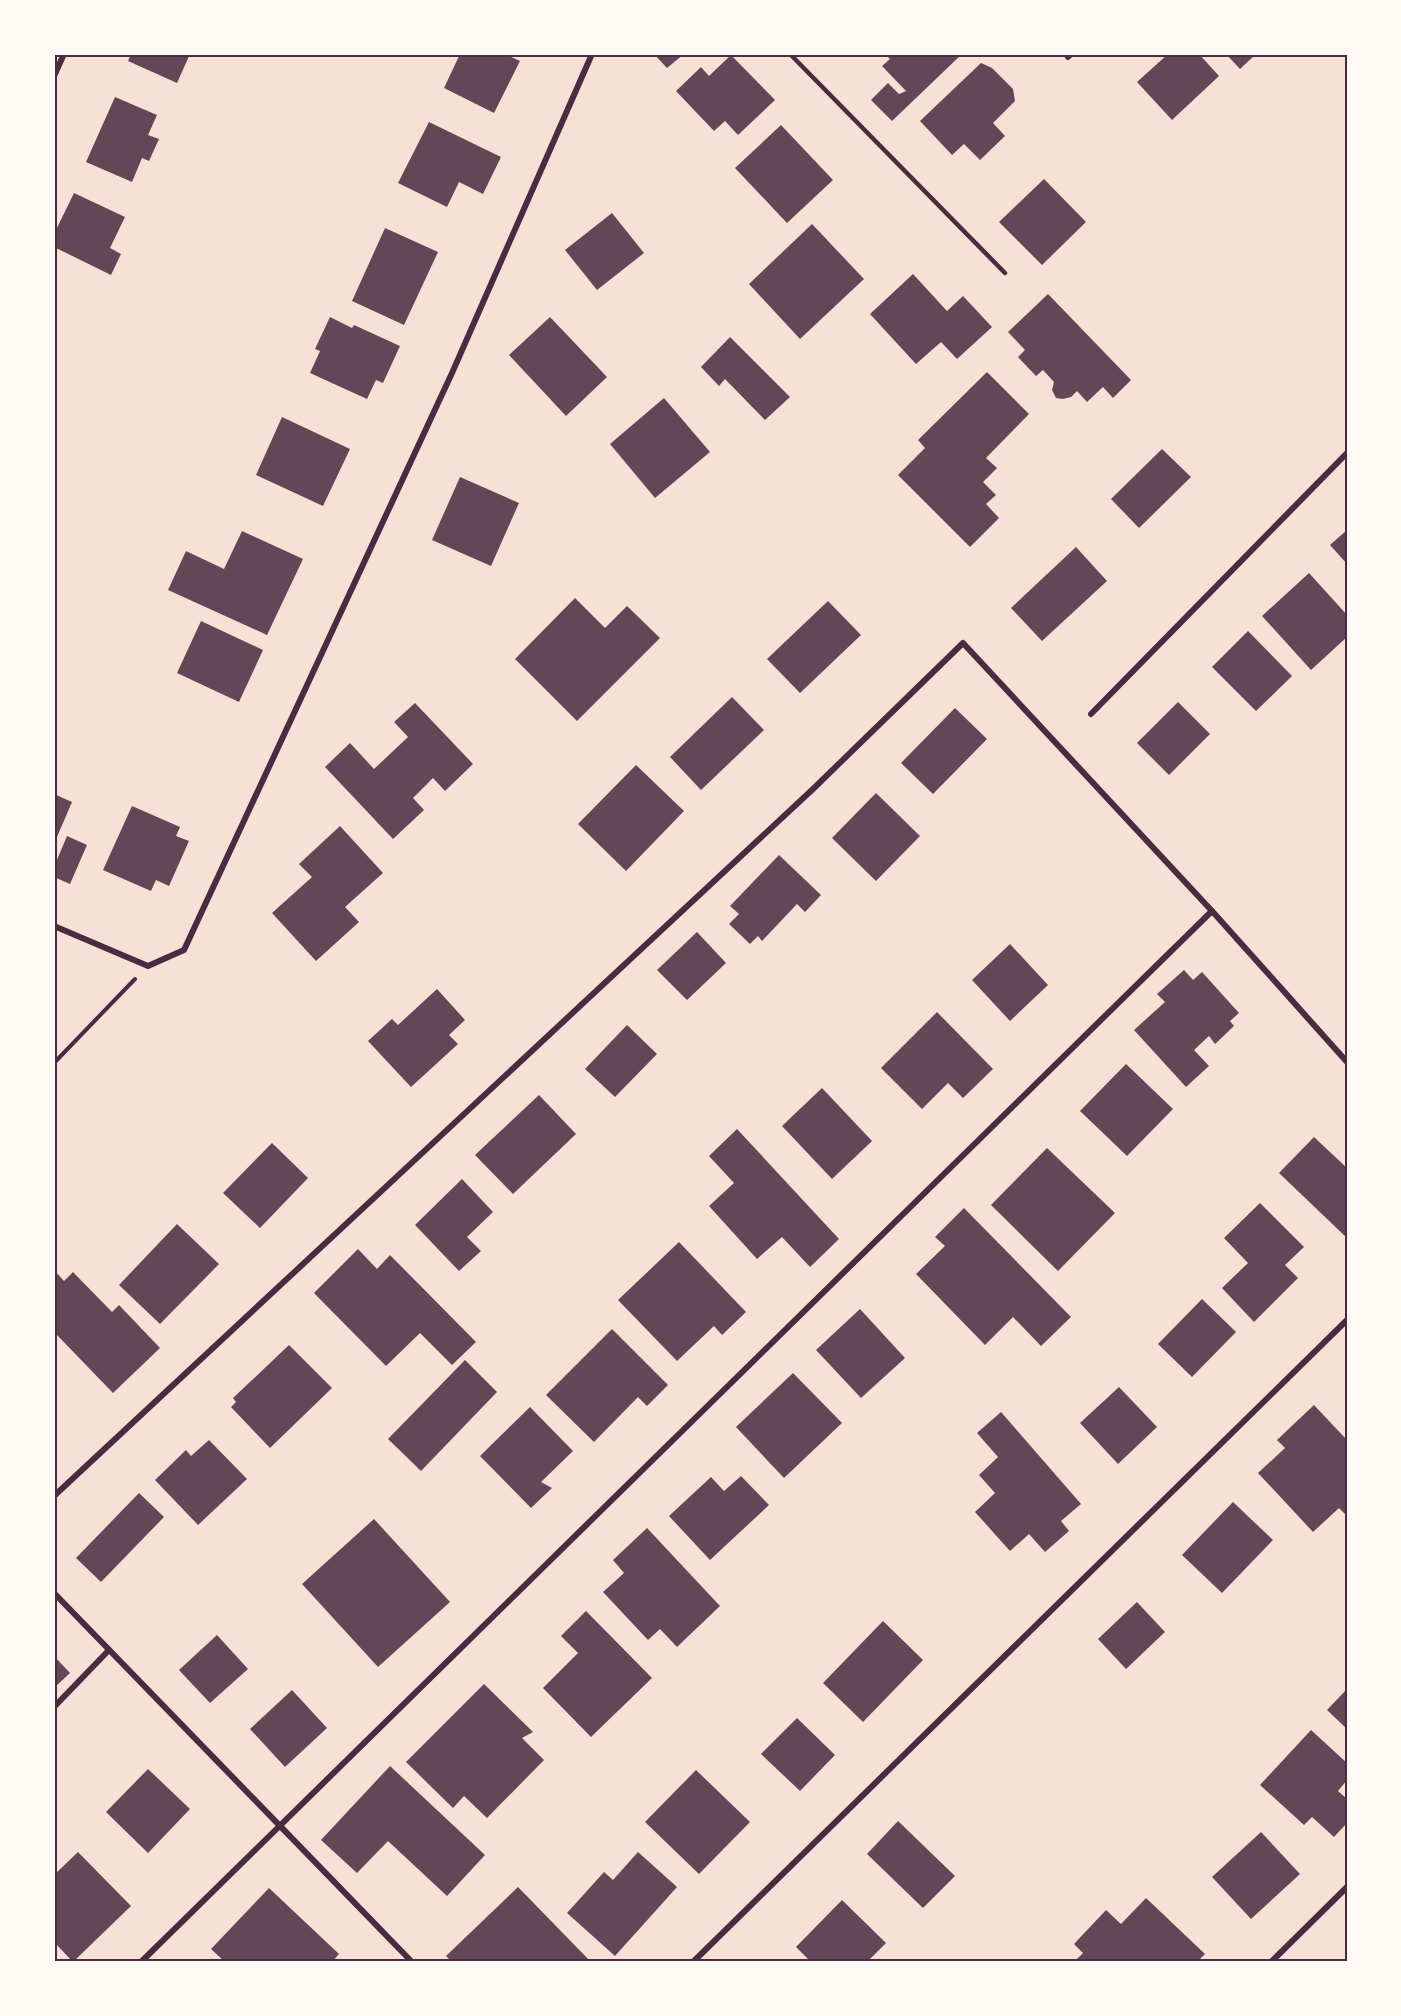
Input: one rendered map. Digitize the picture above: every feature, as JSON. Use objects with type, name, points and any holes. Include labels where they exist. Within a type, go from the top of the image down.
[{"type":"street","points":[[54,76],[64,54]]},
{"type":"street","points":[[54,926],[148,966],[184,950],[452,372],[592,54]]},
{"type":"street","points":[[1091,714],[1347,453]]},
{"type":"street","points":[[54,1496],[804,797],[963,643],[1212,911],[1347,1062]]},
{"type":"street","points":[[141,1962],[1212,911]]},
{"type":"street","points":[[693,1962],[1347,1320]]},
{"type":"street","points":[[54,1593],[412,1962]]},
{"type":"street","points":[[54,1707],[109,1650]]},
{"type":"street","points":[[1271,1962],[1347,1887]]},
{"type":"lane","points":[[790,54],[1005,273]]},
{"type":"path","points":[[54,1063],[148,966]]},
{"type":"building","points":[[131,54],[190,54],[177,83],[128,61]]},
{"type":"building","points":[[460,54],[505,54],[520,61],[494,113],[444,88]]},
{"type":"building","points":[[654,54],[684,54],[667,68]]},
{"type":"building","points":[[885,54],[962,54],[892,121],[871,100],[888,83],[899,94],[906,91],[882,66],[890,59]]},
{"type":"building","points":[[1168,54],[1199,54],[1219,76],[1172,120],[1137,82]]},
{"type":"building","points":[[1226,54],[1256,54],[1240,69]]},
{"type":"building","points":[[731,55],[775,100],[738,135],[725,121],[714,131],[676,91],[701,67],[709,76]]},
{"type":"building","points":[[981,63],[992,68],[1013,89],[1015,101],[993,123],[1005,136],[980,160],[964,144],[952,155],[920,121]]},
{"type":"building","points":[[115,97],[157,115],[148,135],[159,139],[149,161],[142,158],[132,182],[86,162]]},
{"type":"building","points":[[429,122],[501,157],[483,194],[459,182],[447,207],[398,183]]},
{"type":"building","points":[[781,125],[833,180],[787,223],[735,168]]},
{"type":"building","points":[[1044,179],[1086,222],[1042,265],[999,222]]},
{"type":"building","points":[[74,193],[125,217],[110,248],[121,254],[111,275],[54,247],[54,234]]},
{"type":"building","points":[[612,213],[644,253],[597,290],[565,250]]},
{"type":"building","points":[[812,224],[864,279],[800,339],[749,284]]},
{"type":"building","points":[[385,228],[438,252],[404,325],[352,301]]},
{"type":"building","points":[[913,274],[947,311],[963,296],[992,327],[957,359],[941,342],[916,364],[870,314]]},
{"type":"building","points":[[1048,294],[1131,380],[1113,398],[1103,387],[1087,402],[1077,391],[1071,397],[1056,398],[1052,390],[1054,382],[1043,370],[1036,376],[1018,357],[1025,350],[1008,332]]},
{"type":"building","points":[[330,317],[400,346],[383,383],[376,380],[367,399],[310,373],[320,351],[315,349]]},
{"type":"building","points":[[550,317],[607,377],[566,416],[509,355]]},
{"type":"building","points":[[730,337],[790,397],[765,420],[725,379],[719,386],[701,367]]},
{"type":"building","points":[[987,372],[1029,414],[986,458],[997,468],[983,482],[996,495],[986,504],[999,518],[970,547],[898,475],[925,448],[918,440]]},
{"type":"building","points":[[664,398],[710,452],[655,498],[610,444]]},
{"type":"building","points":[[282,417],[350,449],[323,506],[256,475]]},
{"type":"building","points":[[1162,449],[1191,477],[1139,528],[1111,499]]},
{"type":"building","points":[[460,477],[519,503],[491,566],[432,540]]},
{"type":"building","points":[[1347,530],[1347,564],[1330,545]]},
{"type":"building","points":[[242,531],[303,559],[267,635],[168,590],[186,551],[224,569]]},
{"type":"building","points":[[1076,547],[1107,581],[1042,641],[1011,608]]},
{"type":"building","points":[[1309,573],[1347,615],[1347,637],[1311,670],[1262,616]]},
{"type":"building","points":[[575,598],[605,628],[627,606],[660,638],[577,721],[515,659]]},
{"type":"building","points":[[828,601],[861,635],[800,693],[767,659]]},
{"type":"building","points":[[201,621],[263,650],[239,702],[177,673]]},
{"type":"building","points":[[1248,631],[1292,676],[1256,711],[1212,667]]},
{"type":"building","points":[[732,697],[764,730],[701,790],[670,757]]},
{"type":"building","points":[[1178,702],[1210,734],[1169,775],[1137,743]]},
{"type":"building","points":[[415,703],[473,764],[445,791],[433,778],[413,798],[424,810],[393,839],[325,767],[350,743],[374,769],[408,737],[394,722]]},
{"type":"building","points":[[955,708],[987,739],[933,794],[901,763]]},
{"type":"building","points":[[636,765],[684,811],[626,871],[578,824]]},
{"type":"building","points":[[876,793],[920,836],[876,881],[832,838]]},
{"type":"building","points":[[54,794],[72,802],[54,844]]},
{"type":"building","points":[[132,806],[180,827],[176,836],[189,841],[169,886],[156,880],[151,891],[103,870]]},
{"type":"building","points":[[340,826],[383,873],[345,907],[359,922],[316,961],[272,913],[312,877],[299,864]]},
{"type":"building","points":[[67,836],[87,845],[70,884],[54,877],[54,867]]},
{"type":"building","points":[[779,855],[821,895],[805,912],[797,904],[762,941],[758,936],[750,944],[729,924],[739,914],[730,906]]},
{"type":"building","points":[[697,932],[726,963],[687,1000],[657,970]]},
{"type":"building","points":[[1010,944],[1048,985],[1010,1021],[972,980]]},
{"type":"building","points":[[1184,970],[1193,980],[1202,972],[1239,1013],[1230,1021],[1234,1026],[1215,1044],[1209,1036],[1194,1050],[1209,1066],[1186,1087],[1134,1030],[1165,1002],[1157,994]]},
{"type":"building","points":[[437,989],[465,1020],[449,1035],[458,1044],[411,1087],[368,1041],[392,1019],[398,1025]]},
{"type":"building","points":[[937,1012],[993,1069],[963,1098],[948,1083],[922,1109],[881,1068]]},
{"type":"building","points":[[627,1025],[657,1054],[615,1097],[585,1069]]},
{"type":"building","points":[[1126,1064],[1173,1109],[1127,1156],[1080,1111]]},
{"type":"building","points":[[822,1088],[872,1141],[832,1179],[782,1126]]},
{"type":"building","points":[[539,1095],[576,1134],[513,1194],[475,1155]]},
{"type":"building","points":[[737,1129],[839,1239],[810,1267],[782,1237],[757,1259],[709,1206],[734,1183],[709,1156]]},
{"type":"building","points":[[1314,1137],[1347,1168],[1347,1238],[1279,1173]]},
{"type":"building","points":[[272,1143],[308,1178],[260,1228],[223,1193]]},
{"type":"building","points":[[1047,1148],[1115,1213],[1058,1271],[991,1205]]},
{"type":"building","points":[[462,1179],[493,1212],[467,1237],[481,1251],[459,1271],[415,1225]]},
{"type":"building","points":[[1260,1203],[1304,1247],[1285,1265],[1298,1278],[1254,1322],[1222,1288],[1248,1263],[1224,1238]]},
{"type":"building","points":[[964,1208],[1071,1317],[1041,1346],[1013,1317],[985,1345],[916,1274],[945,1246],[935,1237]]},
{"type":"building","points":[[177,1224],[219,1264],[160,1324],[119,1285]]},
{"type":"building","points":[[679,1242],[746,1312],[722,1335],[714,1326],[677,1361],[618,1300]]},
{"type":"building","points":[[358,1249],[377,1269],[390,1255],[476,1342],[452,1365],[420,1333],[386,1366],[314,1293]]},
{"type":"building","points":[[54,1270],[64,1281],[73,1272],[112,1312],[119,1305],[160,1348],[113,1393],[57,1335],[54,1338]]},
{"type":"building","points":[[1202,1299],[1236,1332],[1192,1377],[1158,1344]]},
{"type":"building","points":[[860,1309],[905,1358],[861,1398],[816,1350]]},
{"type":"building","points":[[612,1329],[668,1385],[647,1406],[638,1397],[594,1442],[546,1395]]},
{"type":"building","points":[[289,1345],[332,1388],[270,1448],[231,1407],[236,1402],[233,1398]]},
{"type":"building","points":[[465,1360],[497,1392],[421,1471],[388,1439]]},
{"type":"building","points":[[793,1373],[842,1423],[784,1478],[736,1427]]},
{"type":"building","points":[[1119,1387],[1157,1427],[1118,1464],[1080,1423]]},
{"type":"building","points":[[1314,1405],[1347,1440],[1347,1516],[1339,1508],[1313,1532],[1258,1473],[1285,1448],[1277,1440]]},
{"type":"building","points":[[530,1407],[573,1451],[541,1482],[552,1488],[531,1508],[480,1456]]},
{"type":"building","points":[[1001,1412],[1081,1504],[1061,1521],[1069,1531],[1045,1552],[1029,1534],[1010,1551],[975,1512],[995,1493],[979,1475],[998,1457],[977,1433]]},
{"type":"building","points":[[209,1440],[247,1479],[198,1525],[155,1480],[186,1450],[191,1456]]},
{"type":"building","points":[[741,1476],[769,1505],[710,1560],[669,1516],[711,1477],[724,1491]]},
{"type":"building","points":[[139,1493],[164,1517],[101,1582],[76,1558]]},
{"type":"building","points":[[1233,1502],[1273,1540],[1222,1593],[1182,1555]]},
{"type":"building","points":[[374,1519],[450,1602],[378,1667],[302,1584]]},
{"type":"building","points":[[647,1528],[720,1606],[677,1647],[660,1629],[648,1640],[603,1592],[624,1573],[613,1560]]},
{"type":"building","points":[[1137,1602],[1165,1632],[1126,1669],[1098,1639]]},
{"type":"building","points":[[586,1611],[652,1678],[591,1737],[543,1688],[578,1653],[561,1636]]},
{"type":"building","points":[[883,1621],[923,1660],[863,1722],[823,1683]]},
{"type":"building","points":[[217,1635],[248,1669],[210,1703],[179,1670]]},
{"type":"building","points":[[54,1656],[70,1673],[54,1688]]},
{"type":"building","points":[[484,1684],[533,1732],[522,1738],[544,1760],[487,1818],[464,1796],[453,1808],[406,1762]]},
{"type":"building","points":[[1347,1689],[1347,1729],[1327,1710]]},
{"type":"building","points":[[292,1690],[327,1728],[285,1767],[250,1729]]},
{"type":"building","points":[[797,1718],[835,1755],[800,1791],[761,1754]]},
{"type":"building","points":[[1311,1730],[1347,1763],[1347,1780],[1338,1791],[1347,1799],[1347,1823],[1334,1837],[1312,1817],[1304,1825],[1260,1785]]},
{"type":"building","points":[[390,1766],[485,1855],[447,1896],[388,1841],[357,1873],[321,1840]]},
{"type":"building","points":[[148,1769],[190,1809],[148,1853],[106,1812]]},
{"type":"building","points":[[696,1770],[750,1822],[699,1874],[645,1822]]},
{"type":"building","points":[[898,1821],[955,1876],[923,1908],[867,1854]]},
{"type":"building","points":[[1261,1832],[1300,1874],[1251,1919],[1212,1877]]},
{"type":"building","points":[[78,1852],[131,1906],[73,1962],[54,1942],[54,1875]]},
{"type":"building","points":[[638,1852],[677,1887],[615,1956],[567,1913],[604,1872],[613,1880]]},
{"type":"building","points":[[518,1887],[591,1962],[452,1962],[446,1956]]},
{"type":"building","points":[[269,1888],[339,1954],[332,1962],[225,1962],[211,1949]]},
{"type":"building","points":[[1146,1898],[1205,1954],[1197,1962],[1074,1962],[1083,1953],[1074,1944],[1106,1910],[1121,1924]]},
{"type":"building","points":[[842,1900],[886,1943],[867,1962],[811,1962],[796,1947]]}]
